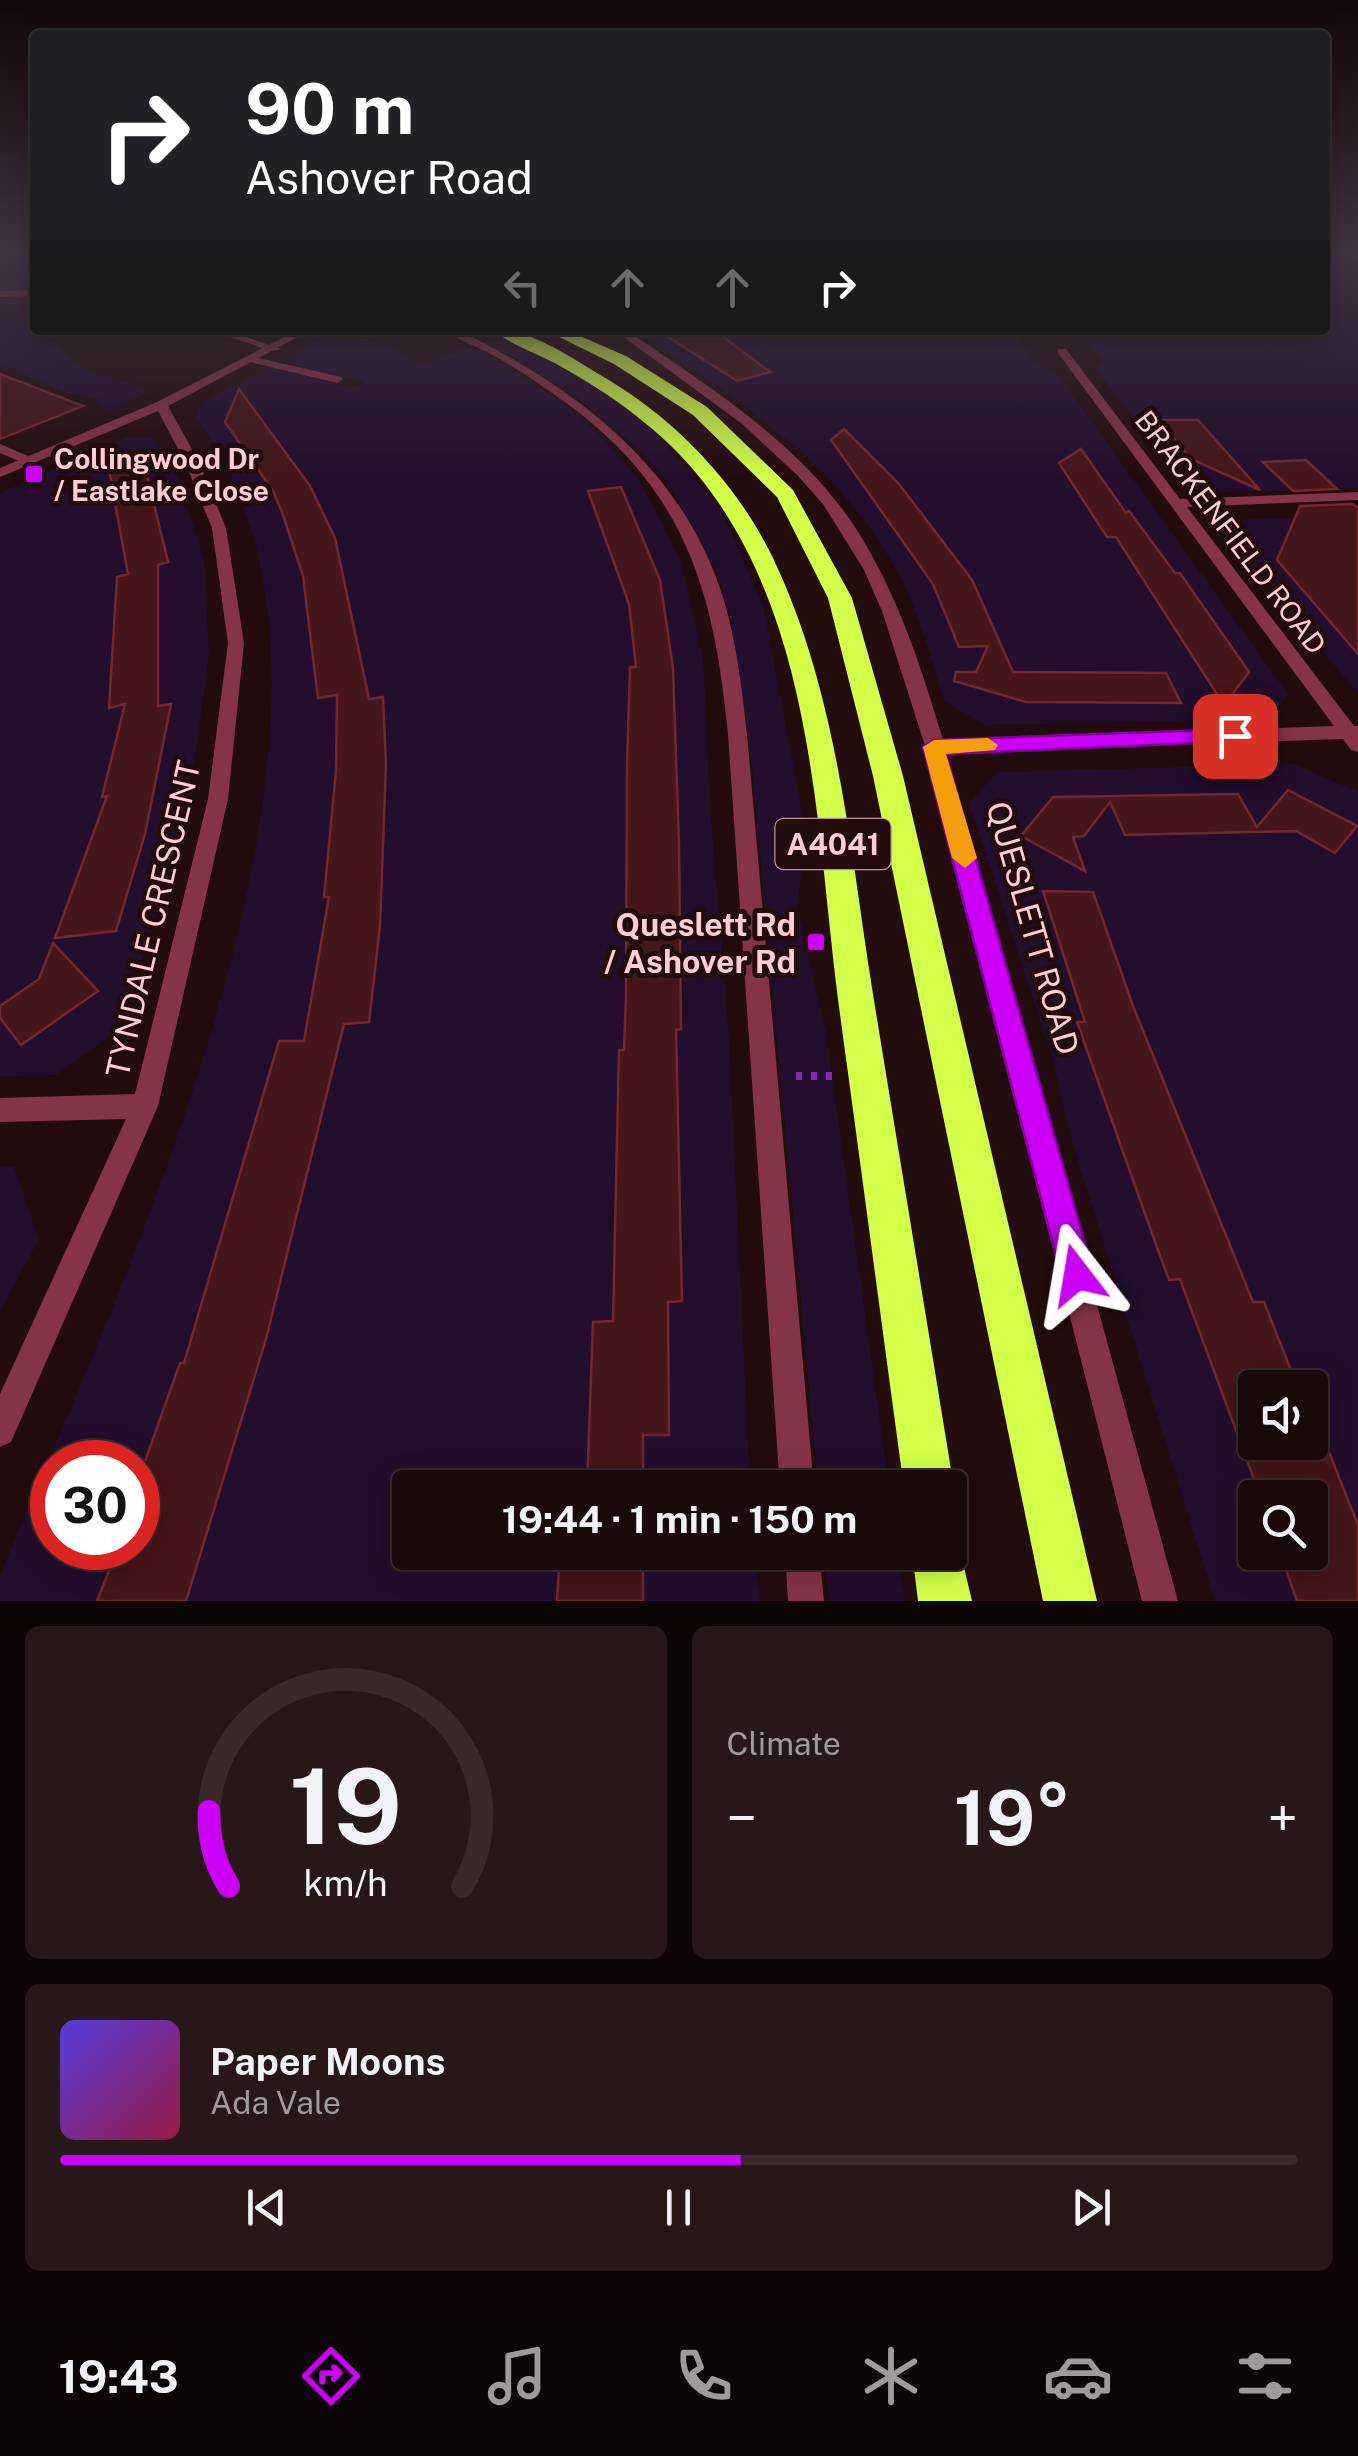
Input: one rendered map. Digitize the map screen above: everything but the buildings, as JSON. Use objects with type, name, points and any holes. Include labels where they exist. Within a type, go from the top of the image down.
[{"type":"highway","name":"A4041","points":[[516,335],[584,372],[668,428],[729,502],[759,552],[782,611],[822,770],[925,1470]]},
{"type":"highway","name":"A4041","points":[[564,335],[620,360],[700,412],[786,494],[840,598],[888,776],[1070,1601]]},
{"type":"highway","points":[[941,1570],[946,1601]]},
{"type":"street","points":[[231,335],[275,349]]},
{"type":"street","points":[[0,474],[162,405],[298,335]]},
{"type":"street","points":[[459,335],[536,377],[603,424],[662,489],[709,578],[726,656],[741,790],[796,1470]]},
{"type":"street","name":"QUESLETT ROAD","points":[[626,335],[729,404],[818,489],[882,585],[934,747],[1040,1130],[1160,1601]]},
{"type":"street","name":"BRACKENFIELD ROAD","points":[[1062,351],[1355,736]]},
{"type":"street","points":[[254,360],[337,379]]},
{"type":"street","name":"TYNDALE CRESCENT","points":[[0,1431],[144,1106],[218,799],[236,642],[219,528],[192,462],[162,405]]},
{"type":"street","points":[[0,448],[28,462]]},
{"type":"street","points":[[1180,503],[1358,496]]},
{"type":"street","points":[[934,747],[1355,736]]},
{"type":"street","points":[[0,1110],[144,1106]]},
{"type":"street","points":[[803,1570],[806,1601]]},
{"type":"shaded area","points":[[0,330],[30,330],[30,335],[41,335],[90,373],[132,383],[149,392],[109,410],[96,403],[97,398],[68,393],[0,364]]},
{"type":"shaded area","points":[[1330,330],[1358,330],[1358,488],[1217,492],[1181,479],[1096,369],[1104,361],[1082,335],[1330,335]]},
{"type":"shaded area","points":[[327,335],[355,335],[423,363],[473,347],[562,402],[600,436],[639,480],[681,560],[703,660],[709,794],[729,1039],[749,1470],[392,1470],[392,1570],[757,1570],[760,1601],[0,1601],[0,1575],[30,1504],[30,1570],[160,1570],[160,1440],[57,1440],[170,1158],[222,995],[258,833],[271,678],[253,537],[196,418],[205,400],[274,367],[350,388],[366,382],[284,363]]},
{"type":"shaded area","points":[[644,335],[1017,335],[1035,364],[1056,372],[1288,694],[1271,719],[985,725],[944,701],[904,585],[880,543],[852,506],[788,441]]},
{"type":"shaded area","points":[[501,339],[517,343],[601,389],[656,433],[720,507],[763,605],[806,833],[797,907],[826,1033],[887,1470],[816,1470],[751,756],[730,618],[717,573],[669,485],[641,451],[565,387],[491,344]]},
{"type":"shaded area","points":[[126,437],[153,437],[178,478],[204,559],[209,655],[188,809],[163,901],[116,1032],[56,1075],[0,1076],[0,493]]},
{"type":"shaded area","points":[[1358,517],[1358,693],[1228,542],[1245,519]]},
{"type":"shaded area","points":[[1294,764],[1358,792],[1358,1601],[1215,1601],[1071,1138],[1052,1057],[969,803],[997,772]]},
{"type":"shaded area","points":[[0,1166],[14,1167],[39,1239],[0,1313]]},
{"type":"shaded area","points":[[826,1570],[900,1570],[905,1601],[829,1601]]},
{"type":"slow traffic","points":[[965,858],[934,747],[988,745]]},
{"type":"place","name":"Collingwood Dr / Eastlake Close","points":[[34,474]]},
{"type":"place","name":"Queslett Rd / Ashover Rd","points":[[816,942]]},
{"type":"route","points":[[1077,1275],[934,747],[1235,736]]}]
